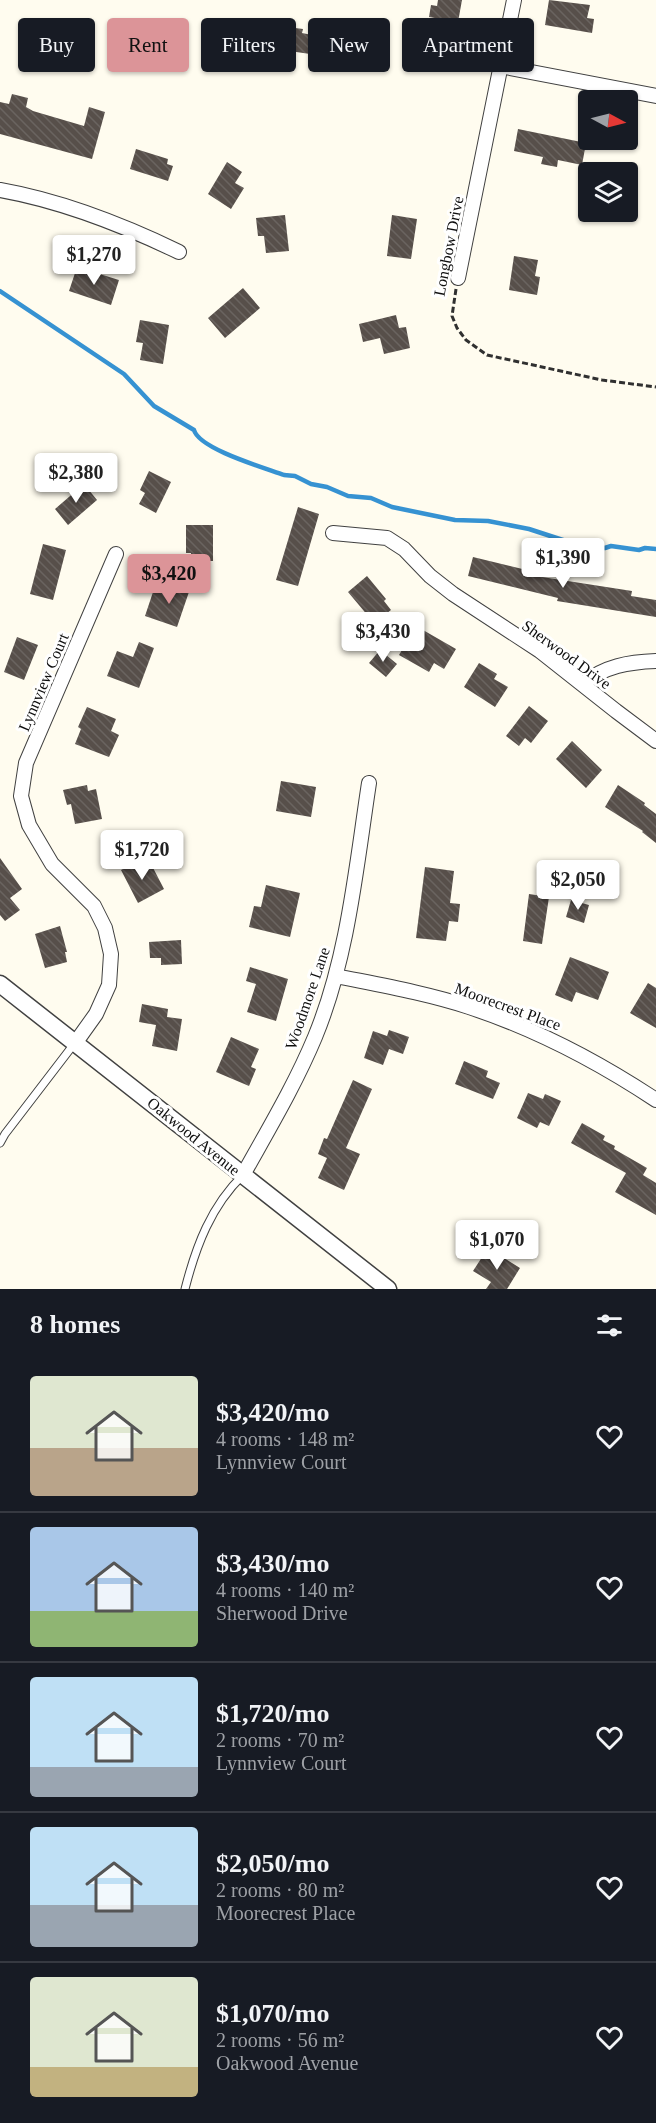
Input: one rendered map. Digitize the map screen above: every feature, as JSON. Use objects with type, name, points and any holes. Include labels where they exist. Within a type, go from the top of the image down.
[{"type":"street","name":"Longbow Drive","points":[[510,18],[514,0]]},
{"type":"street","name":"Longbow Drive","points":[[458,278],[499,72]]},
{"type":"street","points":[[531,72],[656,96]]},
{"type":"street","points":[[0,190],[33,196],[129,229],[179,252]]},
{"type":"street","name":"Sherwood Drive","points":[[333,533],[387,538],[404,549],[430,576],[453,594],[540,651],[656,741]]},
{"type":"street","name":"Lynnview Court","points":[[76,1042],[96,1014],[109,985],[111,954],[105,927],[94,906],[52,864],[29,825],[21,796],[26,763],[116,554]]},
{"type":"street","points":[[583,684],[602,671],[632,662],[656,661]]},
{"type":"street","name":"Woodmore Lane","points":[[243,1175],[290,1090],[315,1037],[336,976],[369,783]]},
{"type":"street","name":"Moorecrest Place","points":[[336,976],[470,1007],[559,1042],[603,1065],[656,1100]]},
{"type":"street","name":"Oakwood Avenue","points":[[0,984],[388,1289]]},
{"type":"lane","points":[[0,1143],[76,1042]]},
{"type":"lane","points":[[185,1289],[200,1237],[229,1189],[243,1175]]},
{"type":"path","name":"Longbow Drive","points":[[458,278],[452,316],[466,340],[487,355],[602,380],[654,387]]},
{"type":"building","points":[[438,0],[462,0],[459,18],[429,17],[431,5],[437,6]]},
{"type":"building","points":[[549,0],[590,5],[587,18],[594,19],[592,33],[545,25]]},
{"type":"building","points":[[296,28],[303,29],[302,33],[308,34],[308,54],[296,52]]},
{"type":"building","points":[[12,94],[28,98],[26,107],[33,111],[84,126],[89,107],[105,112],[92,159],[0,134],[0,102],[9,104]]},
{"type":"building","points":[[518,129],[578,141],[578,150],[585,150],[583,162],[578,162],[578,164],[558,160],[557,167],[541,164],[543,157],[514,151]]},
{"type":"building","points":[[136,149],[168,159],[167,164],[173,166],[168,181],[130,169]]},
{"type":"building","points":[[227,162],[242,172],[235,183],[244,188],[231,209],[208,194]]},
{"type":"building","points":[[285,215],[289,251],[266,253],[264,236],[258,236],[256,218]]},
{"type":"building","points":[[392,215],[417,219],[411,259],[387,256]]},
{"type":"building","points":[[514,256],[538,260],[535,276],[540,277],[537,295],[509,290]]},
{"type":"building","points":[[77,267],[119,280],[111,305],[69,291]]},
{"type":"building","points":[[243,288],[260,308],[225,338],[208,318]]},
{"type":"building","points":[[396,315],[399,328],[406,327],[410,348],[384,354],[380,338],[363,342],[359,324]]},
{"type":"building","points":[[140,320],[169,325],[163,364],[140,360],[143,343],[136,342]]},
{"type":"building","points":[[149,471],[171,482],[156,513],[139,504],[145,493],[140,490]]},
{"type":"building","points":[[84,484],[97,500],[68,525],[55,509]]},
{"type":"building","points":[[298,507],[319,514],[298,586],[276,580]]},
{"type":"building","points":[[186,525],[213,525],[213,561],[191,561],[191,553],[186,553]]},
{"type":"building","points":[[43,544],[66,550],[53,600],[30,594]]},
{"type":"building","points":[[473,557],[543,574],[542,577],[632,591],[631,596],[656,600],[656,617],[557,601],[558,598],[468,576]]},
{"type":"building","points":[[367,576],[386,599],[384,601],[391,610],[374,623],[348,592]]},
{"type":"building","points":[[176,581],[191,586],[177,627],[145,616],[154,589],[171,595]]},
{"type":"building","points":[[416,626],[456,649],[444,669],[434,663],[429,672],[399,655]]},
{"type":"building","points":[[17,637],[38,645],[24,680],[4,672]]},
{"type":"building","points":[[139,642],[154,648],[139,688],[107,676],[117,651],[133,657]]},
{"type":"building","points":[[380,650],[397,664],[386,677],[369,663]]},
{"type":"building","points":[[479,663],[497,674],[494,679],[508,687],[495,707],[464,687]]},
{"type":"building","points":[[529,706],[548,721],[531,743],[525,738],[519,746],[506,736]]},
{"type":"building","points":[[87,707],[116,719],[111,731],[119,735],[109,757],[75,744],[81,729],[78,727]]},
{"type":"building","points":[[572,741],[602,770],[586,788],[556,759]]},
{"type":"building","points":[[281,781],[316,787],[311,817],[276,811]]},
{"type":"building","points":[[87,785],[88,791],[96,789],[102,819],[75,824],[71,804],[67,805],[63,790]]},
{"type":"building","points":[[618,785],[645,803],[644,805],[656,814],[656,843],[643,831],[605,807]]},
{"type":"building","points":[[0,858],[22,889],[10,898],[20,910],[5,921],[0,915]]},
{"type":"building","points":[[140,860],[143,866],[150,862],[164,889],[138,903],[121,870]]},
{"type":"building","points":[[425,867],[454,871],[450,903],[460,904],[458,922],[449,921],[446,941],[416,938]]},
{"type":"building","points":[[266,885],[300,893],[290,937],[249,927],[254,906],[261,907]]},
{"type":"building","points":[[529,894],[549,897],[542,944],[523,941]]},
{"type":"building","points":[[571,900],[589,905],[584,923],[566,917]]},
{"type":"building","points":[[60,926],[67,952],[65,952],[67,962],[45,968],[35,934]]},
{"type":"building","points":[[181,940],[182,964],[161,965],[161,958],[150,958],[149,942]]},
{"type":"building","points":[[570,957],[609,972],[598,1000],[576,992],[572,1002],[555,995]]},
{"type":"building","points":[[250,967],[288,979],[276,1021],[247,1012],[256,984],[246,981]]},
{"type":"building","points":[[648,983],[656,988],[656,1028],[630,1013]]},
{"type":"building","points":[[142,1004],[168,1009],[167,1017],[182,1019],[177,1051],[152,1046],[156,1025],[139,1022]]},
{"type":"building","points":[[389,1030],[409,1037],[403,1054],[389,1049],[383,1065],[364,1058],[373,1031],[387,1036]]},
{"type":"building","points":[[231,1037],[259,1049],[251,1067],[256,1069],[249,1086],[216,1072]]},
{"type":"building","points":[[464,1061],[488,1071],[486,1077],[500,1083],[493,1099],[455,1084]]},
{"type":"building","points":[[353,1080],[372,1089],[346,1148],[360,1154],[344,1190],[318,1178],[327,1158],[318,1154]]},
{"type":"building","points":[[528,1093],[543,1099],[545,1094],[561,1101],[549,1126],[540,1122],[537,1128],[517,1118]]},
{"type":"building","points":[[582,1123],[605,1136],[603,1140],[615,1146],[614,1149],[647,1168],[643,1175],[656,1183],[656,1215],[615,1192],[626,1173],[571,1143]]},
{"type":"building","points":[[486,1251],[494,1256],[496,1253],[520,1268],[507,1289],[486,1289],[491,1282],[473,1271]]},
{"type":"waterway","points":[[0,291],[124,374],[154,406],[194,430],[208,444],[234,457],[348,496],[371,498],[392,507],[455,520],[488,521],[529,529],[572,543],[605,548],[611,546],[639,550],[656,549]]}]
